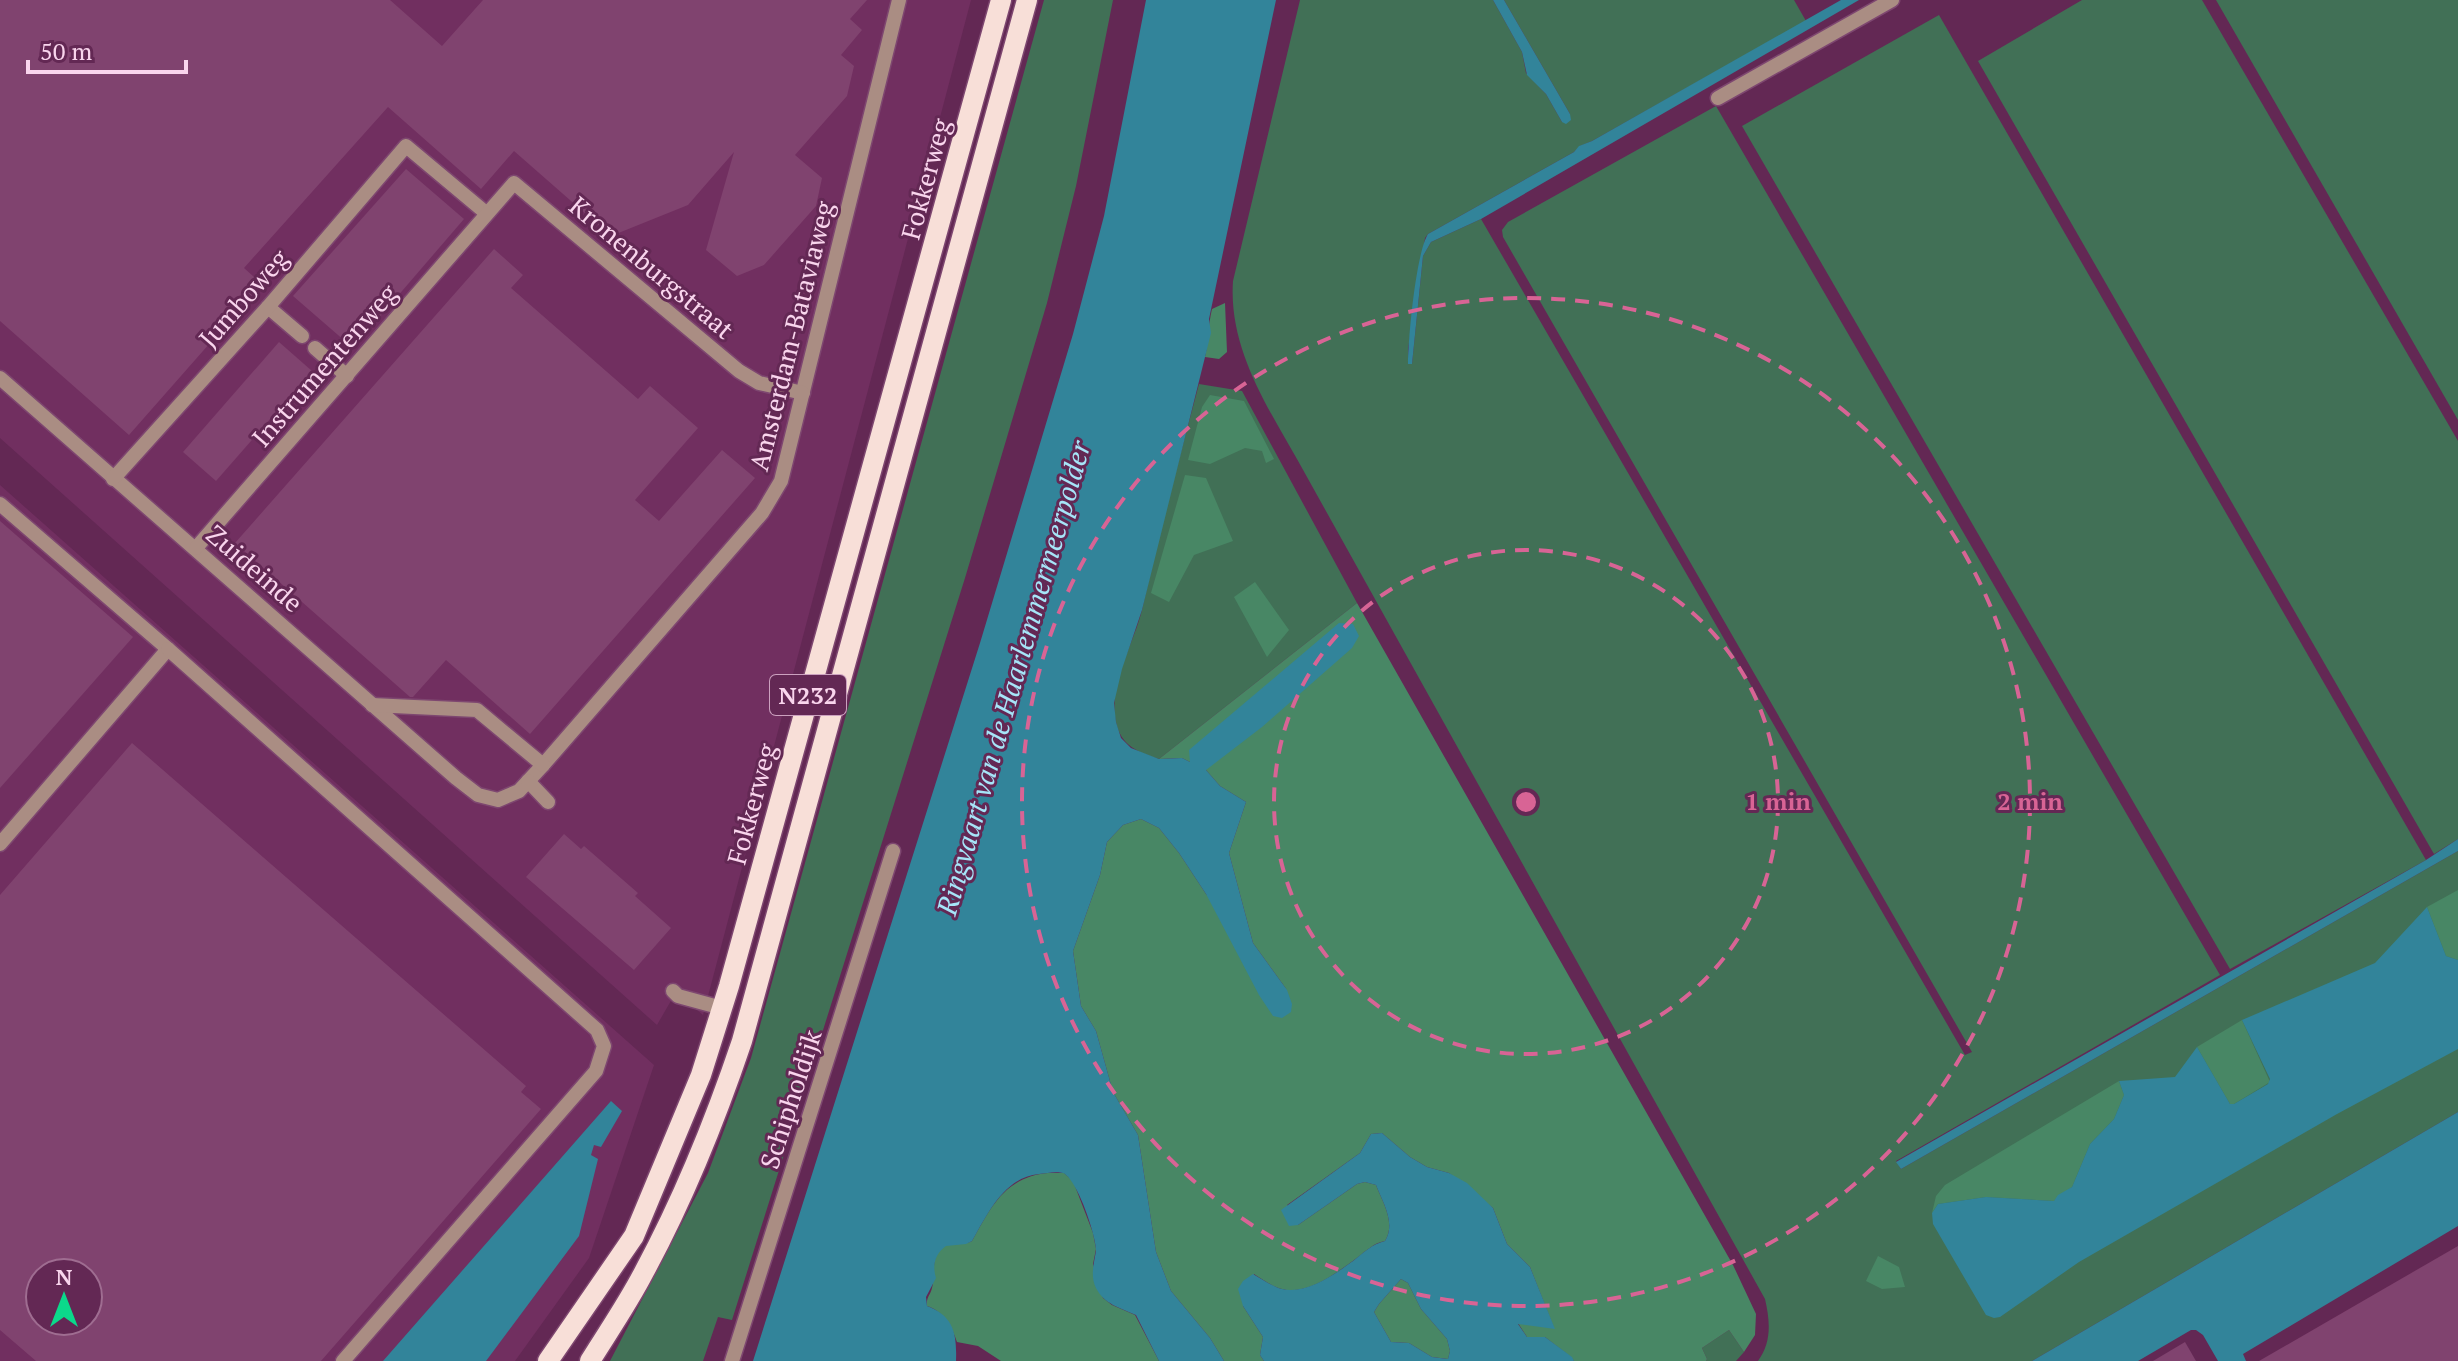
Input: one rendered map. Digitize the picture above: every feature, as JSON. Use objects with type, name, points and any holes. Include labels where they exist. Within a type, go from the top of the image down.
[{"type":"main road","name":"Fokkerweg","points":[[548,1361],[634,1236],[701,1075],[1001,0]]},
{"type":"main road","name":"Fokkerweg","points":[[590,1361],[644,1273],[692,1173],[715,1120],[742,1041],[1027,0]]},
{"type":"street","name":"Amsterdam-Bataviaweg","points":[[478,795],[498,800],[519,791],[762,513],[781,481],[899,0]]},
{"type":"street","points":[[1718,98],[1892,0]]},
{"type":"street","name":"Jumboweg","points":[[113,479],[268,307],[406,146],[486,213]]},
{"type":"street","name":"Kronenburgstraat","points":[[486,213],[514,183],[739,371],[759,383],[803,393]]},
{"type":"street","name":"Instrumentenweg","points":[[196,548],[486,213]]},
{"type":"street","points":[[268,307],[302,336]]},
{"type":"street","points":[[315,348],[347,376]]},
{"type":"street","name":"Zuideinde","points":[[0,378],[478,795]]},
{"type":"street","points":[[0,504],[597,1030],[604,1046],[596,1071],[343,1361]]},
{"type":"street","points":[[0,844],[168,649]]},
{"type":"street","points":[[372,705],[477,710],[543,765]]},
{"type":"street","points":[[528,781],[548,802]]},
{"type":"street","name":"Schipholdijk","points":[[732,1361],[893,851]]},
{"type":"street","points":[[673,991],[678,996],[722,1008]]},
{"type":"shaded area","points":[[0,0],[971,0],[703,1015],[676,992],[657,1025],[0,438]]},
{"type":"shaded area","points":[[0,485],[654,1065],[589,1258],[515,1361],[0,1361]]},
{"type":"green space","points":[[1044,0],[1113,0],[1076,186],[1047,303],[965,578],[732,1320],[718,1317],[703,1361],[610,1361],[708,1173],[751,1058]]},
{"type":"green space","points":[[1300,0],[1493,0],[1522,52],[1526,73],[1546,94],[1562,122],[1570,114],[1504,0],[1794,0],[1806,21],[1428,234],[1425,238],[1408,364],[1412,364],[1423,256],[1431,242],[1481,219],[1965,1055],[1972,1052],[1503,237],[1502,230],[1508,222],[1716,106],[2220,975],[1896,1161],[1901,1169],[2458,851],[2458,1112],[2032,1361],[1758,1361],[1769,1331],[1765,1299],[1268,407],[1246,359],[1233,308],[1233,281]]},
{"type":"green space","points":[[2082,0],[2202,0],[2458,441],[2458,839],[2434,854],[1978,61]]},
{"type":"green space","points":[[2216,0],[2458,0],[2458,420]]},
{"type":"green space","points":[[1939,15],[2426,860],[2230,969],[1742,126]]},
{"type":"green space","points":[[1225,303],[1227,352],[1219,359],[1205,357],[1212,309]]},
{"type":"green space","points":[[1199,384],[1242,391],[1357,603],[1159,759],[1137,751],[1122,737],[1116,722],[1115,694],[1142,610]]},
{"type":"green space","points":[[1210,395],[1244,401],[1274,459],[1266,463],[1262,451],[1245,448],[1210,464],[1188,460],[1202,407]]},
{"type":"green space","points":[[1185,475],[1206,478],[1233,541],[1194,555],[1169,602],[1151,593]]},
{"type":"green space","points":[[1255,582],[1289,630],[1267,657],[1234,597]]},
{"type":"green space","points":[[1357,603],[1733,1265],[1756,1314],[1755,1335],[1744,1352],[1729,1330],[1702,1348],[1706,1361],[1574,1361],[1545,1337],[1527,1337],[1518,1323],[1554,1328],[1530,1267],[1507,1244],[1493,1208],[1449,1173],[1427,1167],[1410,1157],[1382,1133],[1371,1134],[1360,1153],[1287,1205],[1298,1225],[1357,1184],[1365,1182],[1376,1185],[1389,1220],[1385,1241],[1377,1243],[1323,1281],[1302,1289],[1279,1288],[1254,1274],[1243,1306],[1263,1337],[1260,1355],[1264,1361],[1224,1361],[1210,1338],[1171,1291],[1156,1252],[1138,1135],[1113,1092],[1096,1031],[1081,1006],[1073,951],[1100,875],[1107,842],[1123,825],[1141,819],[1159,828],[1206,894],[1287,990],[1253,943],[1229,853],[1246,802],[1220,786],[1206,770],[1182,758],[1159,759]]},
{"type":"green space","points":[[2458,890],[2458,960],[2446,956],[2427,907]]},
{"type":"green space","points":[[2242,1020],[2270,1082],[2230,1104],[2197,1047]]},
{"type":"green space","points":[[2119,1081],[2124,1095],[2114,1119],[2090,1144],[2072,1187],[2054,1201],[1986,1197],[1938,1204],[1932,1213],[1936,1196],[1945,1185]]},
{"type":"green space","points":[[1048,1173],[1064,1173],[1073,1181],[1093,1233],[1096,1249],[1093,1264],[1103,1298],[1135,1315],[1159,1361],[1001,1361],[978,1346],[957,1342],[946,1320],[938,1311],[927,1306],[937,1253],[946,1245],[972,1241],[993,1206],[1010,1187]]},
{"type":"green space","points":[[1878,1256],[1899,1267],[1905,1287],[1882,1289],[1866,1281]]},
{"type":"green space","points":[[1401,1279],[1408,1283],[1421,1309],[1447,1339],[1448,1359],[1432,1357],[1409,1343],[1391,1342],[1374,1312]]},
{"type":"green space","points":[[1729,1330],[1744,1352],[1736,1361],[1706,1361],[1702,1348]]},
{"type":"water","name":"Ringvaart van de Haarlemmermeerpolder","points":[[1146,0],[1276,0],[1209,319],[1211,333],[1142,610],[1114,703],[1121,738],[1131,748],[1159,759],[1182,758],[1190,762],[1189,750],[1339,623],[1353,624],[1359,636],[1352,648],[1262,727],[1206,770],[1220,786],[1246,802],[1229,853],[1253,943],[1287,990],[1292,1004],[1291,1012],[1282,1018],[1273,1016],[1206,894],[1179,853],[1159,828],[1141,819],[1123,825],[1107,842],[1100,875],[1073,951],[1081,1006],[1096,1031],[1113,1092],[1138,1135],[1156,1252],[1171,1291],[1210,1338],[1224,1361],[1159,1361],[1136,1315],[1103,1298],[1093,1279],[1096,1251],[1090,1222],[1074,1185],[1068,1177],[1058,1172],[1016,1182],[998,1199],[972,1241],[946,1246],[937,1256],[934,1269],[936,1278],[926,1297],[927,1306],[943,1315],[952,1327],[956,1361],[753,1361],[980,643],[1073,334],[1104,216]]},
{"type":"water","points":[[1493,0],[1504,0],[1570,114],[1571,120],[1566,124],[1546,94],[1527,75],[1522,52]]},
{"type":"water","points":[[1841,0],[1859,0],[1481,219],[1431,242],[1423,256],[1412,364],[1408,364],[1416,277],[1428,234]]},
{"type":"water","points":[[2458,839],[2458,851],[1901,1169],[1896,1162],[2426,860]]},
{"type":"water","points":[[2427,907],[2446,956],[2458,960],[2458,1049],[2337,1114],[2079,1262],[2000,1317],[1986,1315],[1933,1224],[1932,1213],[1938,1204],[1986,1197],[2054,1201],[2072,1187],[2090,1144],[2114,1119],[2124,1095],[2119,1081],[2175,1077],[2197,1047],[2230,1104],[2268,1084],[2270,1079],[2242,1020],[2375,963]]},
{"type":"water","points":[[611,1101],[622,1111],[601,1147],[594,1145],[591,1155],[598,1159],[579,1236],[486,1361],[383,1361]]},
{"type":"water","points":[[2458,1112],[2458,1226],[2243,1354],[2246,1361],[2218,1361],[2203,1335],[2191,1330],[2138,1361],[2032,1361]]},
{"type":"water","points":[[1382,1133],[1427,1167],[1449,1173],[1467,1183],[1493,1208],[1507,1244],[1530,1267],[1555,1329],[1518,1324],[1527,1337],[1545,1337],[1574,1361],[1264,1361],[1260,1355],[1263,1337],[1243,1306],[1238,1289],[1243,1281],[1253,1274],[1279,1288],[1301,1289],[1329,1277],[1385,1241],[1389,1220],[1376,1185],[1365,1182],[1357,1184],[1298,1225],[1289,1226],[1281,1210],[1360,1153],[1371,1134]],"holes":[[[1401,1279],[1408,1283],[1421,1309],[1447,1339],[1448,1359],[1432,1357],[1409,1343],[1391,1342],[1374,1312]]]},
{"type":"building","points":[[0,0],[390,0],[442,46],[483,0],[867,0],[850,19],[862,30],[841,55],[854,66],[847,96],[795,155],[822,178],[816,206],[764,265],[737,276],[706,250],[734,152],[688,205],[611,236],[514,151],[481,189],[388,107],[244,268],[262,284],[129,435],[0,321]]},
{"type":"building","points":[[406,169],[464,219],[353,348],[293,296]]},
{"type":"building","points":[[494,249],[523,275],[511,288],[638,399],[650,386],[698,428],[635,500],[659,521],[722,450],[755,478],[530,734],[446,660],[410,697],[235,543]]},
{"type":"building","points":[[279,342],[312,371],[216,481],[183,452]]},
{"type":"building","points":[[0,521],[133,637],[0,788]]},
{"type":"building","points":[[132,743],[526,1086],[521,1092],[541,1109],[321,1361],[36,1361],[0,1330],[0,895]]},
{"type":"building","points":[[564,834],[581,849],[584,846],[638,893],[635,896],[671,928],[634,970],[526,877]]},
{"type":"building","points":[[2458,1246],[2458,1361],[2259,1361]]},
{"type":"building","points":[[2185,1342],[2196,1361],[2153,1361]]}]
